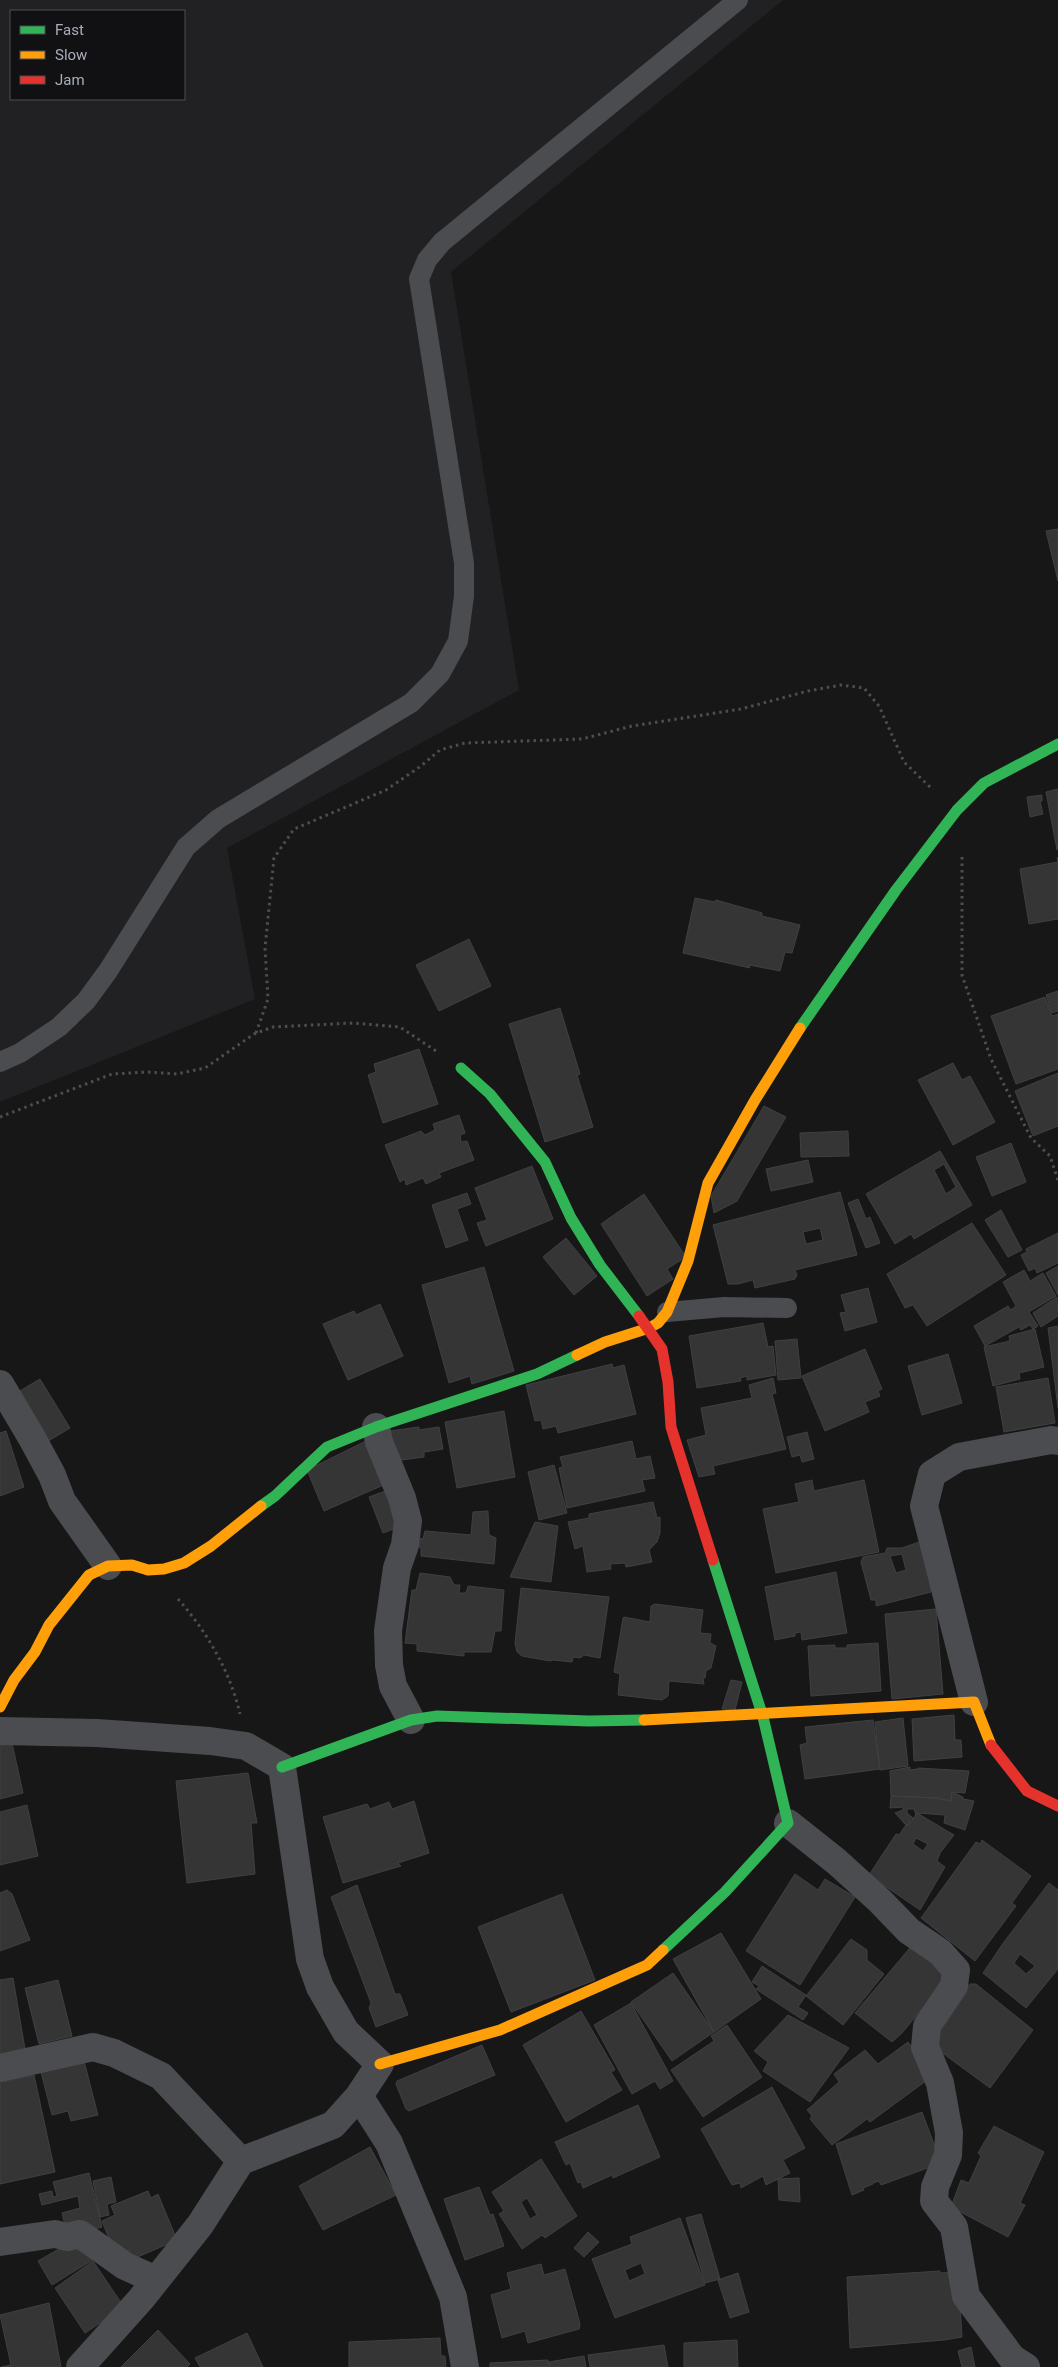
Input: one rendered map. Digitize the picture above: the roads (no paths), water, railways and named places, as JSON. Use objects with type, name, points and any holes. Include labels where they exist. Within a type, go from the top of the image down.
[{"type":"street","points":[[0,1707],[14,1680],[50,1625],[89,1575],[108,1566],[132,1566],[148,1570],[164,1569],[184,1563],[211,1546],[241,1520],[275,1496],[327,1447],[376,1427],[537,1374],[605,1342],[649,1328],[658,1323],[667,1312],[688,1260],[708,1183],[755,1100],[821,996],[944,826],[984,783],[1058,744]]},
{"type":"street","points":[[461,1068],[490,1094],[545,1162],[570,1218],[600,1265],[649,1328],[662,1349],[668,1382],[671,1427],[763,1717],[788,1823],[866,1888],[910,1931],[940,1952],[956,1970],[954,1986],[927,2026],[925,2047],[940,2083],[949,2133],[948,2155],[935,2187],[934,2200],[954,2227],[966,2296],[1012,2358],[1026,2367]]},
{"type":"street","points":[[0,1384],[52,1475],[62,1501],[108,1566]]},
{"type":"street","points":[[376,1427],[379,1442],[402,1498],[408,1521],[405,1545],[397,1568],[388,1631],[389,1665],[393,1686],[411,1720]]},
{"type":"street","points":[[1058,1441],[1051,1440],[959,1457],[932,1474],[924,1506],[974,1702],[993,1749],[1027,1791],[1058,1806]]},
{"type":"street","points":[[282,1767],[411,1720],[437,1716],[589,1721],[763,1717],[866,1708],[974,1702]]},
{"type":"street","points":[[0,1731],[97,1733],[210,1741],[246,1746],[282,1767]]},
{"type":"street","points":[[282,1767],[310,1959],[320,1987],[346,2032],[380,2064]]},
{"type":"street","points":[[80,2367],[156,2280],[200,2225],[241,2161],[333,2125],[359,2096],[380,2064],[500,2030],[647,1965],[726,1892],[788,1823]]},
{"type":"street","points":[[0,2068],[93,2047],[114,2053],[161,2076],[241,2161]]},
{"type":"street","points":[[359,2096],[389,2143],[453,2297],[465,2367]]},
{"type":"street","points":[[0,2242],[55,2234],[66,2237],[80,2234],[125,2266],[156,2280]]},
{"type":"lane","points":[[0,1062],[20,1053],[59,1027],[86,1001],[108,970],[186,847],[218,819],[412,703],[440,674],[458,641],[464,596],[464,562],[419,279],[427,260],[442,242],[738,0]]},
{"type":"lane","points":[[667,1312],[724,1307],[787,1308]]}]
